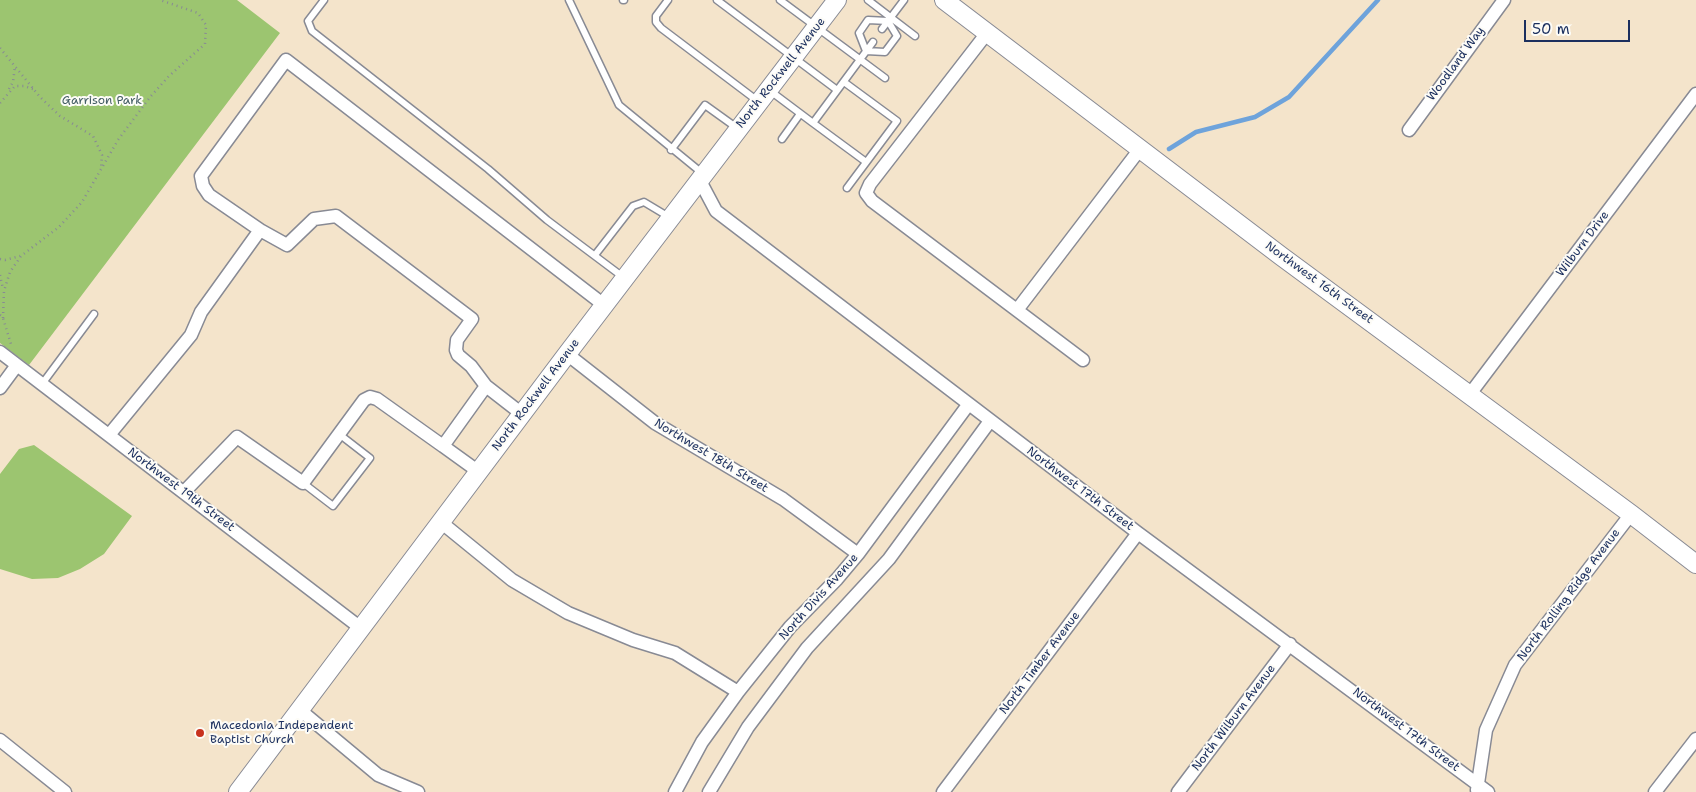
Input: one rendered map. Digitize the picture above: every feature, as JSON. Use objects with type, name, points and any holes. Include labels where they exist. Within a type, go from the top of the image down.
[{"type":"main road","name":"North Rockwell Avenue","points":[[238,792],[442,523],[566,354],[837,0]]},
{"type":"main road","name":"Northwest 16th Street","points":[[944,0],[1281,256],[1470,394],[1696,564]]},
{"type":"street","name":"Woodland Way","points":[[1409,130],[1498,2]]},
{"type":"street","points":[[987,33],[870,184],[866,193],[872,201],[1082,360]]},
{"type":"street","points":[[522,414],[486,386],[472,366],[456,350],[457,340],[472,319],[336,216],[314,219],[287,245],[260,230],[210,196],[203,186],[201,176],[286,60],[604,305]]},
{"type":"street","name":"Wilburn Drive","points":[[1470,394],[1696,94]]},
{"type":"street","points":[[1017,310],[1140,149]]},
{"type":"street","name":"Northwest 17th Street","points":[[701,177],[716,211],[990,422],[1290,644],[1477,788],[1488,792]]},
{"type":"street","points":[[109,435],[191,335],[201,312],[260,230]]},
{"type":"street","name":"Northwest 19th Street","points":[[0,352],[362,629]]},
{"type":"street","name":"Northwest 18th Street","points":[[566,354],[655,423],[783,499],[858,554]]},
{"type":"street","points":[[0,388],[17,365]]},
{"type":"street","points":[[443,446],[486,386]]},
{"type":"street","points":[[184,492],[237,437],[303,483],[364,400],[370,397],[377,399],[479,472]]},
{"type":"street","name":"North Divis Avenue","points":[[675,792],[702,742],[738,692],[790,627],[837,579],[858,554],[968,405]]},
{"type":"street","name":"North Divis Avenue","points":[[709,792],[748,727],[807,648],[889,559],[990,422]]},
{"type":"street","name":"North Rolling Ridge Avenue","points":[[1477,788],[1486,730],[1515,665],[1631,514]]},
{"type":"street","points":[[442,523],[512,580],[568,613],[633,640],[675,653],[738,692]]},
{"type":"street","name":"North Timber Avenue","points":[[943,792],[1138,533]]},
{"type":"street","name":"North Wilburn Avenue","points":[[1178,792],[1290,644]]},
{"type":"street","points":[[300,710],[378,775],[418,792]]},
{"type":"street","points":[[1655,792],[1696,739]]},
{"type":"street","points":[[0,740],[65,792]]},
{"type":"lane","points":[[324,0],[308,20],[312,32],[488,169],[547,220],[625,278]]},
{"type":"lane","points":[[569,0],[619,105],[701,177]]},
{"type":"lane","points":[[668,0],[656,16],[656,22],[661,28],[763,96],[800,114],[866,162]]},
{"type":"lane","points":[[717,0],[837,90]]},
{"type":"lane","points":[[780,0],[885,78]]},
{"type":"lane","points":[[868,0],[889,19],[916,36]]},
{"type":"lane","points":[[882,29],[904,0]]},
{"type":"lane","points":[[866,51],[885,52],[896,36],[889,19]]},
{"type":"lane","points":[[866,51],[859,33],[868,20],[889,19]]},
{"type":"lane","points":[[813,124],[873,42]]},
{"type":"lane","points":[[844,82],[897,122],[847,188]]},
{"type":"lane","points":[[671,150],[705,105],[738,129]]},
{"type":"lane","points":[[782,139],[800,114]]},
{"type":"lane","points":[[595,255],[634,206],[644,202],[670,218]]},
{"type":"lane","points":[[42,384],[94,314]]},
{"type":"lane","points":[[303,483],[333,506],[370,458],[339,434]]},
{"type":"path","points":[[12,344],[1,316],[4,291],[10,272],[21,256],[59,227],[82,202],[118,140],[151,96],[205,44],[206,25],[198,13],[160,0]]},
{"type":"path","points":[[0,48],[34,90],[60,116],[93,136],[102,155],[101,168]]},
{"type":"path","points":[[0,103],[13,82],[15,66]]},
{"type":"path","points":[[9,91],[15,86],[24,86],[34,90]]},
{"type":"path","points":[[0,259],[4,260],[21,256]]},
{"type":"path","points":[[0,275],[4,291]]},
{"type":"green space","name":"Garrison Park","points":[[0,0],[237,0],[280,33],[29,365],[0,343]]},
{"type":"green space","points":[[34,445],[132,516],[104,554],[80,569],[58,578],[32,579],[0,569],[0,474],[19,449]]},
{"type":"waterway","points":[[1169,149],[1196,132],[1255,117],[1289,97],[1378,0]]},
{"type":"place","name":"Macedonia Independent Baptist Church","points":[[200,733]]}]
